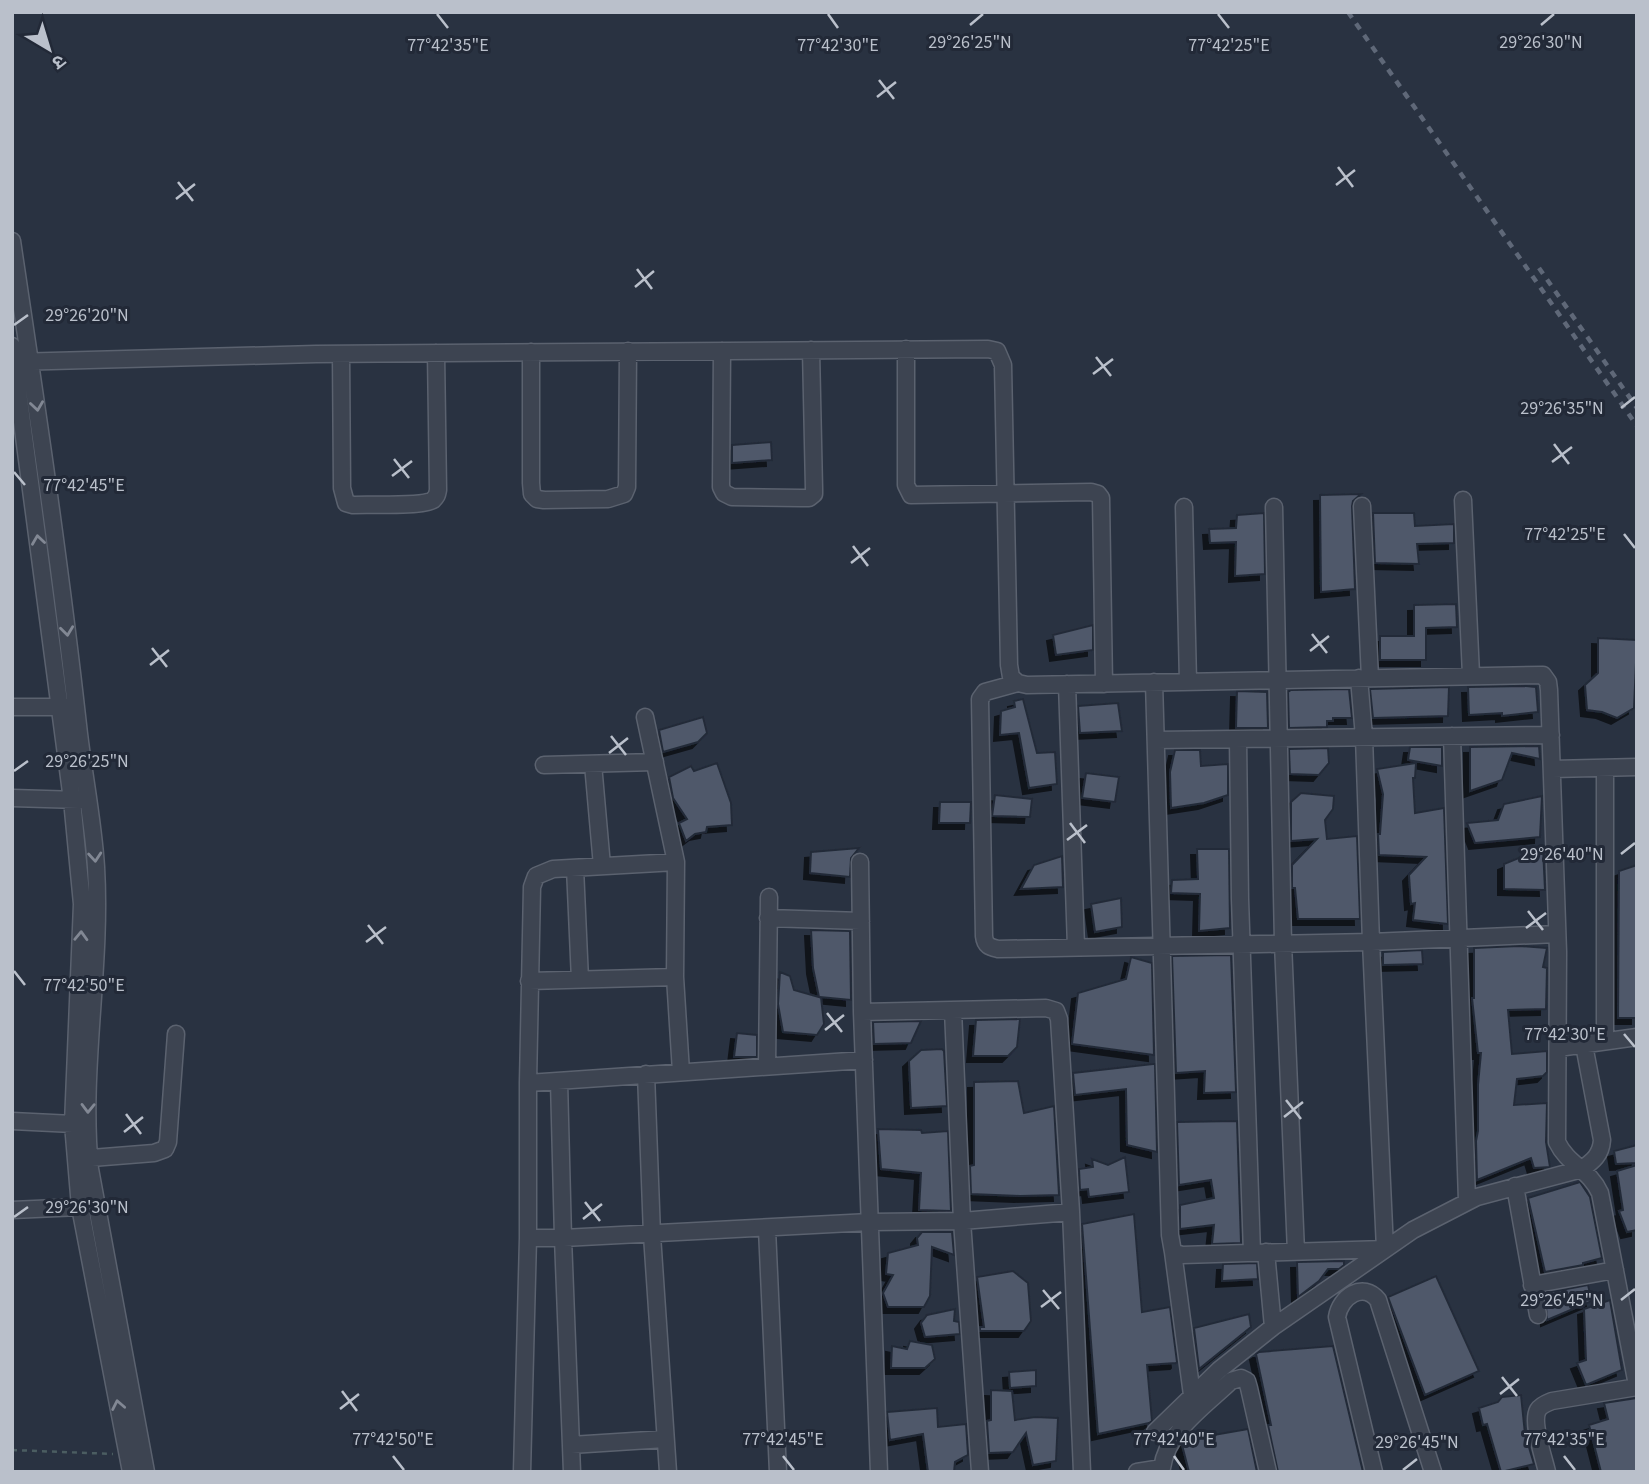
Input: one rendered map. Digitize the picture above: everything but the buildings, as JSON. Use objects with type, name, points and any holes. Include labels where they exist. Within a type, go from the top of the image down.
[{"type":"street","points":[[12,241],[19,356],[68,707],[89,799],[97,887],[95,981],[80,1207],[131,1472]]},
{"type":"street","points":[[19,356],[906,349],[997,351],[1001,357],[1009,665],[1011,677],[1018,683]]},
{"type":"street","points":[[906,349],[907,491],[911,495],[1091,492],[1101,498],[1104,684]]},
{"type":"street","points":[[722,351],[721,487],[724,493],[732,497],[809,498],[814,494],[810,350]]},
{"type":"street","points":[[531,352],[531,483],[532,494],[537,499],[544,500],[608,499],[624,494],[627,487],[628,351]]},
{"type":"street","points":[[341,354],[342,488],[346,503],[352,505],[430,502],[436,497],[436,353]]},
{"type":"street","points":[[1463,500],[1471,675]]},
{"type":"street","points":[[1362,506],[1364,737],[1385,1249]]},
{"type":"street","points":[[1184,507],[1188,682]]},
{"type":"street","points":[[1274,507],[1283,943],[1296,1252]]},
{"type":"street","points":[[1547,1472],[1536,1422],[1537,1411],[1542,1405],[1637,1386],[1600,1193],[1595,1182],[1563,1156],[1557,1142],[1557,934],[1548,681],[1543,676],[1471,675],[1104,684],[1018,683],[985,692],[980,699],[985,942],[990,947],[998,949],[1371,942],[1557,934]]},
{"type":"street","points":[[1154,682],[1170,1235],[1192,1395]]},
{"type":"street","points":[[1067,684],[1076,947]]},
{"type":"street","points":[[12,707],[68,707]]},
{"type":"street","points":[[68,707],[72,800],[82,904],[73,1124],[102,1241],[146,1472]]},
{"type":"street","points":[[645,718],[676,862],[674,977],[681,1072]]},
{"type":"street","points":[[1156,740],[1551,735]]},
{"type":"street","points":[[1452,736],[1467,1201]]},
{"type":"street","points":[[1238,739],[1242,944],[1259,1252],[1273,1327]]},
{"type":"street","points":[[544,765],[655,762]]},
{"type":"street","points":[[593,764],[602,866]]},
{"type":"street","points":[[1552,769],[1637,767]]},
{"type":"street","points":[[1605,768],[1605,1041]]},
{"type":"street","points":[[12,798],[89,799]]},
{"type":"street","points":[[522,1472],[532,887],[536,876],[552,869],[676,862]]},
{"type":"street","points":[[860,862],[862,1012],[879,1472]]},
{"type":"street","points":[[575,867],[580,980]]},
{"type":"street","points":[[767,1066],[769,897]]},
{"type":"street","points":[[768,918],[861,921]]},
{"type":"street","points":[[529,981],[674,977]]},
{"type":"street","points":[[862,1012],[1046,1008],[1056,1011],[1061,1027],[1082,1472]]},
{"type":"street","points":[[953,1010],[962,1222],[980,1472]]},
{"type":"street","points":[[83,1158],[154,1153],[165,1149],[168,1142],[176,1034]]},
{"type":"street","points":[[1558,1048],[1637,1037]]},
{"type":"street","points":[[1155,1433],[1192,1395],[1273,1327],[1430,1220],[1467,1201],[1581,1170],[1599,1154],[1602,1140],[1584,1045]]},
{"type":"street","points":[[528,1083],[864,1059]]},
{"type":"street","points":[[646,1074],[652,1235],[668,1472]]},
{"type":"street","points":[[559,1080],[572,1472]]},
{"type":"street","points":[[12,1121],[73,1124]]},
{"type":"street","points":[[1515,1186],[1538,1315]]},
{"type":"street","points":[[12,1210],[80,1207]]},
{"type":"street","points":[[528,1238],[652,1235],[870,1222],[962,1222],[1071,1212]]},
{"type":"street","points":[[767,1229],[778,1472]]},
{"type":"street","points":[[1173,1252],[1181,1255],[1385,1249]]},
{"type":"street","points":[[1532,1285],[1615,1270]]},
{"type":"street","points":[[1374,1472],[1337,1317],[1338,1308],[1346,1297],[1366,1291],[1373,1293],[1378,1300],[1433,1472]]},
{"type":"street","points":[[1137,1472],[1163,1470],[1164,1456],[1170,1442],[1180,1430],[1231,1381],[1241,1378],[1247,1381],[1268,1472]]},
{"type":"street","points":[[571,1444],[665,1439]]},
{"type":"path","points":[[12,1450],[127,1454]]},
{"type":"railway","points":[[1348,12],[1637,426]]},
{"type":"railway","points":[[1539,268],[1637,408]]}]
